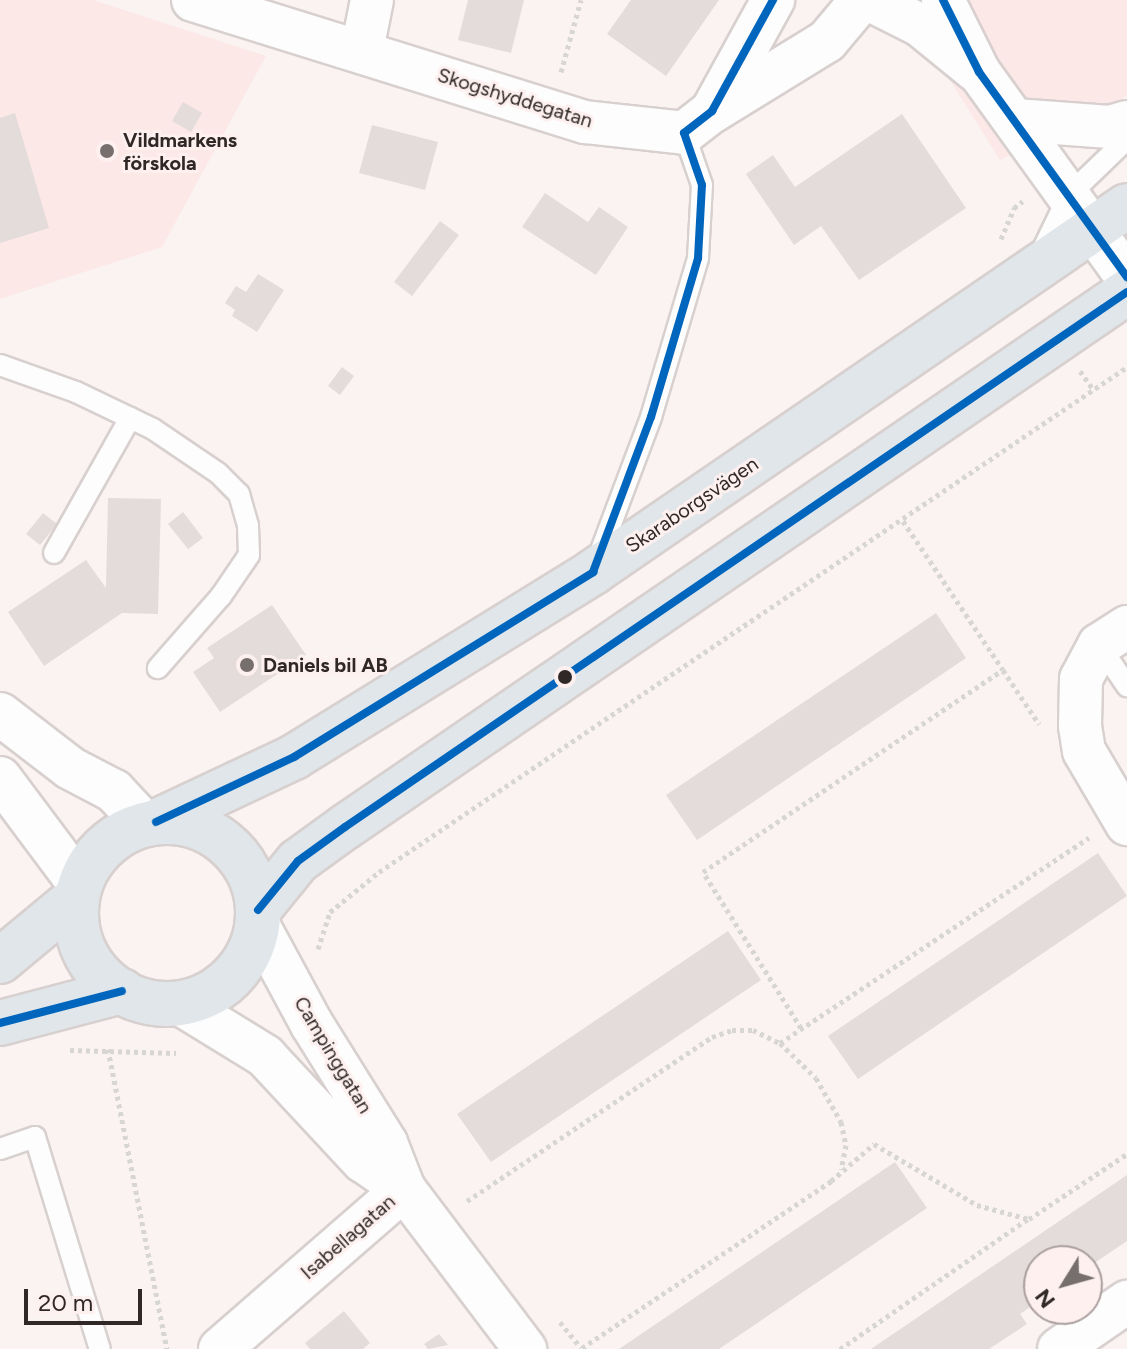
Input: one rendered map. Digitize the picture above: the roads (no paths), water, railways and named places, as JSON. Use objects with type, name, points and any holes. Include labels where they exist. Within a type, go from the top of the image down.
[{"type":"main road","name":"Skaraborgsvägen","points":[[150,823],[294,757],[593,572],[1033,271],[1096,210]]},
{"type":"main road","points":[[79,891],[81,944],[97,971],[122,991],[149,1002],[179,1003],[208,994],[229,980],[245,960],[258,917],[298,861],[1127,292]]},
{"type":"main road","points":[[0,961],[79,891],[104,846],[150,823],[192,825],[230,847],[253,884],[258,917]]},
{"type":"main road","points":[[0,1023],[122,991]]},
{"type":"street","name":"Skogshyddegatan","points":[[193,0],[362,50],[591,124],[698,122]]},
{"type":"street","points":[[362,50],[372,0]]},
{"type":"street","points":[[698,122],[773,0]]},
{"type":"street","points":[[943,0],[979,72],[1015,120],[1096,210],[1127,277]]},
{"type":"street","points":[[698,122],[827,41],[865,2],[920,25],[979,72]]},
{"type":"street","points":[[1015,120],[1110,127],[1127,122]]},
{"type":"street","points":[[1113,636],[1081,679],[1080,726],[1084,751],[1124,820]]},
{"type":"street","points":[[0,714],[70,768],[114,791],[150,823]]},
{"type":"street","points":[[0,778],[79,891]]},
{"type":"street","name":"Campinggatan","points":[[258,917],[311,1023],[386,1143],[404,1189],[525,1349]]},
{"type":"street","name":"Campinggatan","points":[[179,1003],[265,1056],[363,1161],[404,1189]]},
{"type":"street","name":"Isabellagatan","points":[[220,1349],[404,1189]]},
{"type":"street","points":[[1059,1349],[1127,1302]]},
{"type":"lane","points":[[593,572],[651,417],[698,258],[702,185],[698,122]]},
{"type":"lane","points":[[1096,210],[1127,139]]},
{"type":"lane","points":[[0,365],[130,418],[218,473],[239,494],[248,526],[249,555],[221,596],[158,668]]},
{"type":"lane","points":[[54,553],[130,418]]},
{"type":"lane","points":[[1113,636],[1127,686]]},
{"type":"lane","points":[[0,1149],[35,1137],[100,1349]]},
{"type":"place","name":"Vildmarkens förskola","points":[[107,151]]},
{"type":"place","name":"Daniels bil AB","points":[[247,665]]}]
